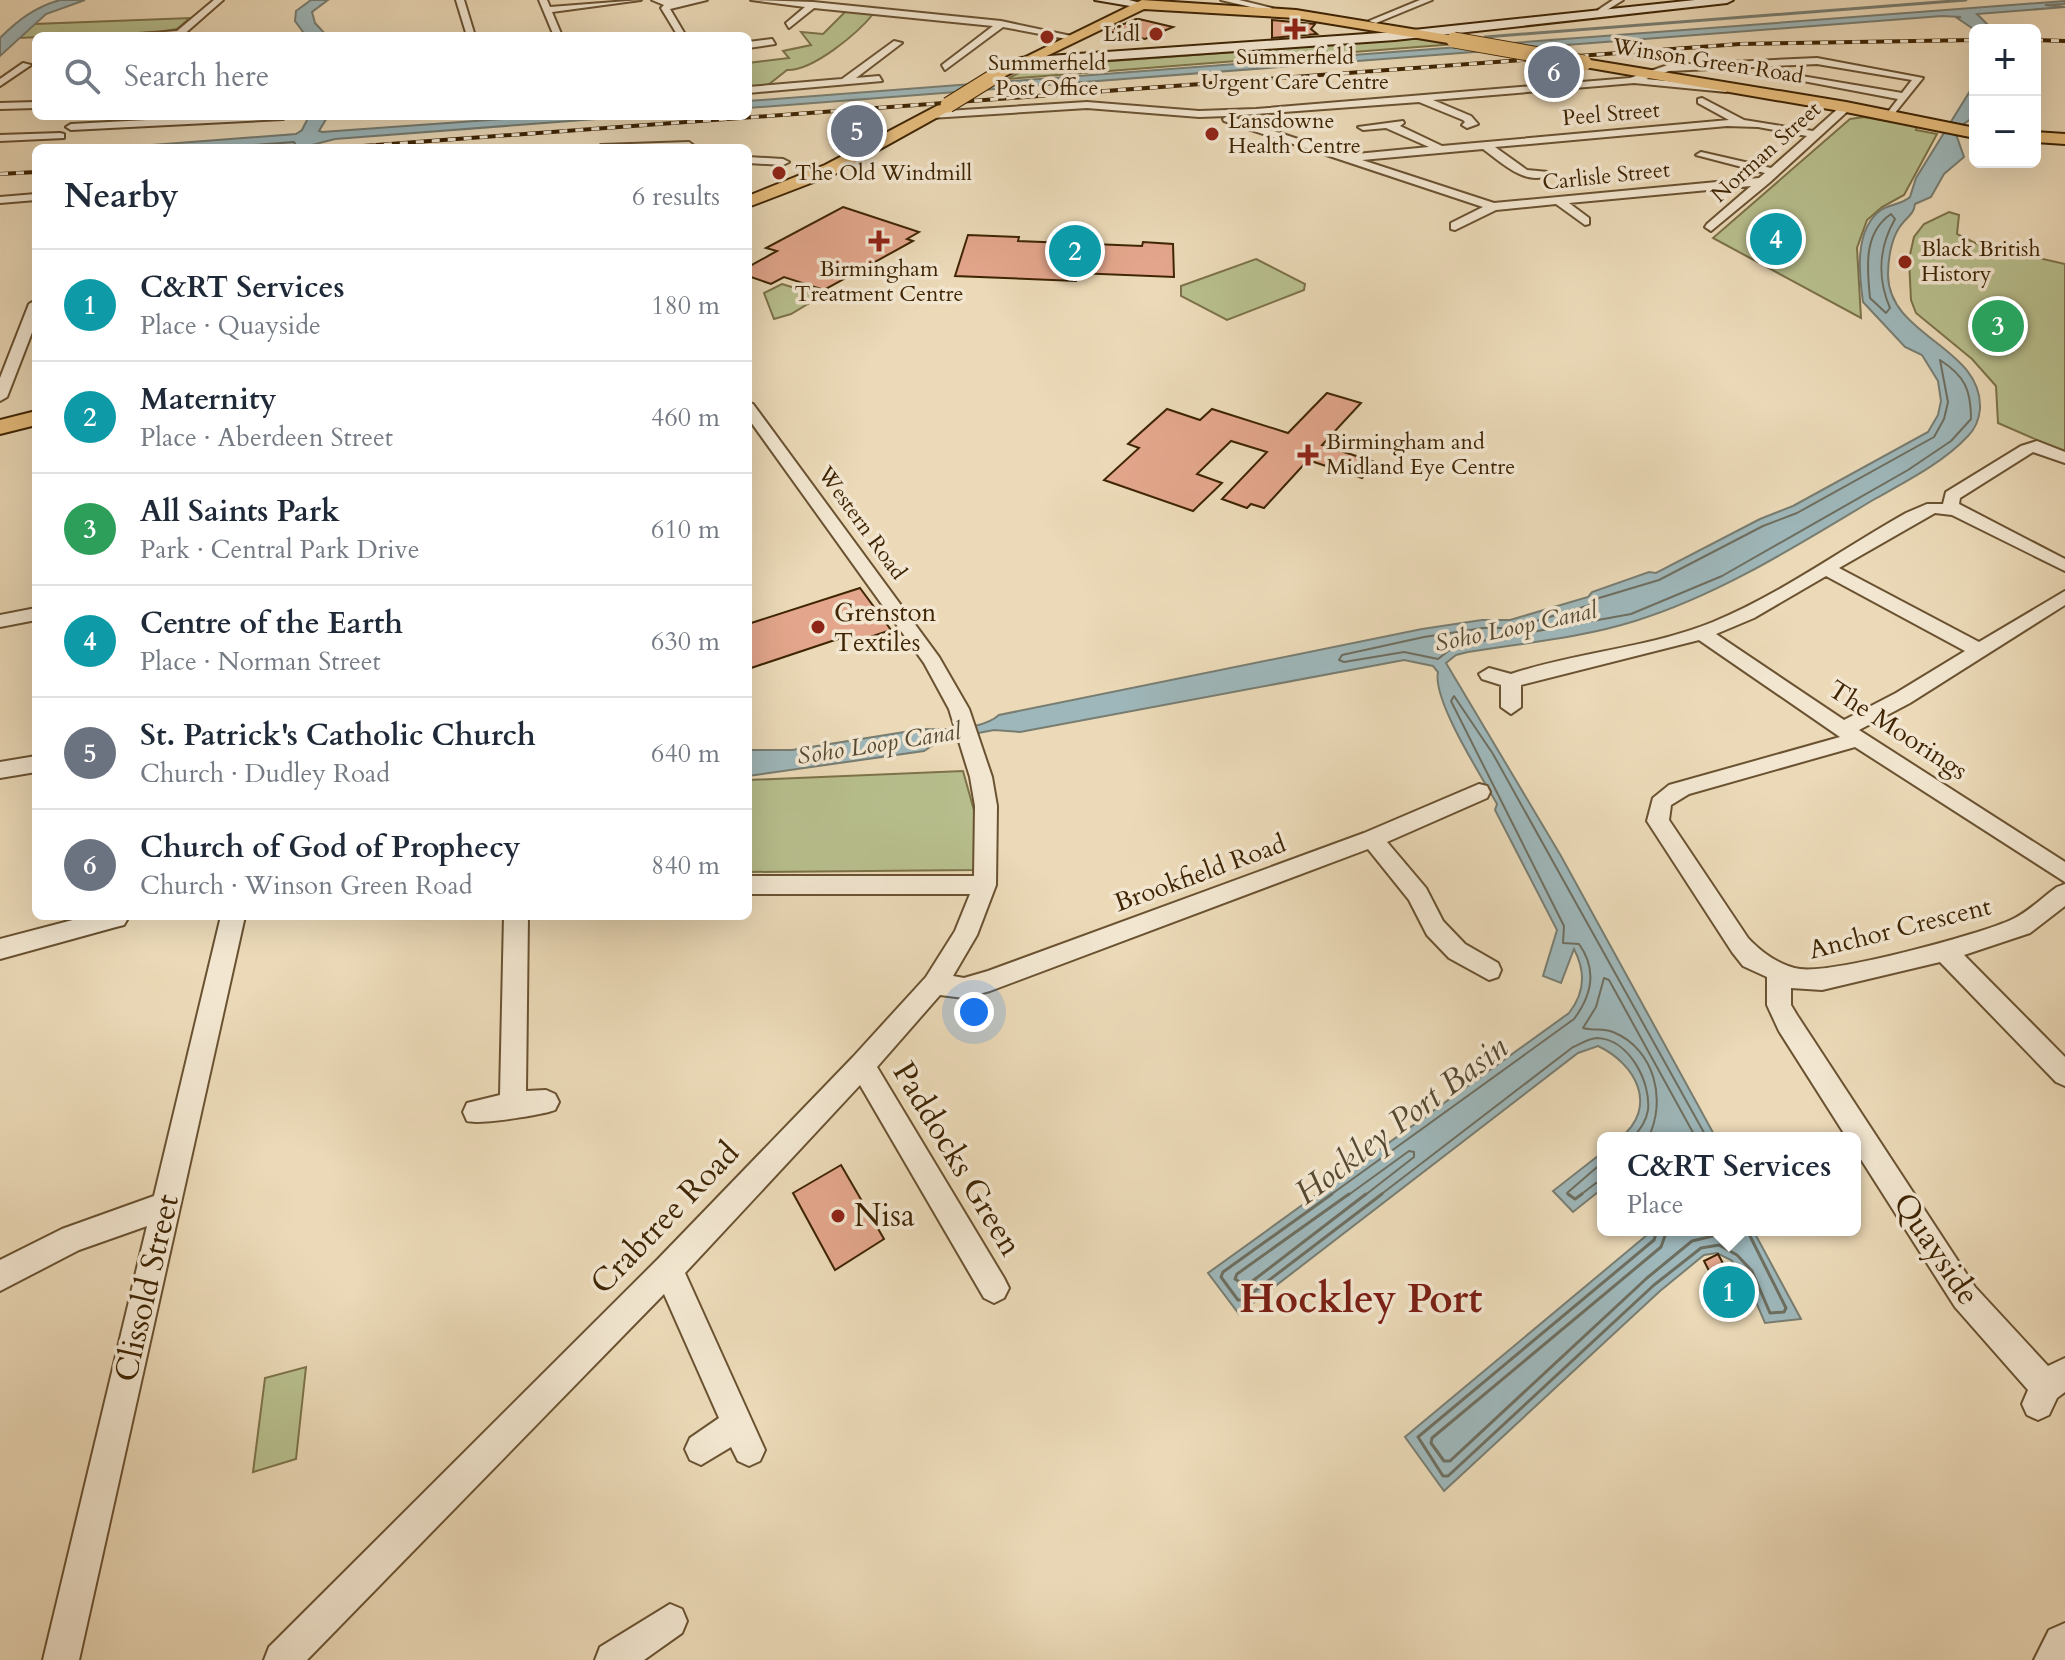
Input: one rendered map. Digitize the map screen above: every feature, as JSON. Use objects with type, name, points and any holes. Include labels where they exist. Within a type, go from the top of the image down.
[{"type":"main road","points":[[1101,0],[1147,2]]},
{"type":"main road","points":[[1418,34],[1727,0]]},
{"type":"main road","points":[[752,201],[823,174],[1020,62],[1147,2]]},
{"type":"main road","name":"Winson Green Road","points":[[1147,2],[1232,4],[1376,26],[1765,92],[1969,132]]},
{"type":"main road","points":[[1020,62],[1376,26]]},
{"type":"main road","points":[[2041,137],[2065,139]]},
{"type":"main road","points":[[0,427],[32,419]]},
{"type":"street","points":[[182,32],[219,0]]},
{"type":"street","points":[[460,0],[470,32]]},
{"type":"street","points":[[556,32],[545,5],[637,0]]},
{"type":"street","points":[[656,0],[671,5]]},
{"type":"street","points":[[680,32],[665,8],[703,0]]},
{"type":"street","points":[[755,0],[1001,24],[1072,37]]},
{"type":"street","points":[[1376,26],[1428,0]]},
{"type":"street","points":[[1606,14],[1602,10],[1619,0]]},
{"type":"street","name":"Winson Green Road","points":[[1232,4],[1268,8]]},
{"type":"street","points":[[811,21],[792,22],[813,5]]},
{"type":"street","points":[[1376,26],[1393,22]]},
{"type":"street","points":[[945,67],[1001,24]]},
{"type":"street","points":[[752,44],[772,42]]},
{"type":"street","points":[[844,82],[897,47]]},
{"type":"street","points":[[31,65],[19,65],[32,56]]},
{"type":"street","points":[[1631,81],[1658,69],[1806,62],[1918,78],[1890,116]]},
{"type":"street","points":[[0,83],[31,65]]},
{"type":"street","points":[[1726,65],[1905,97]]},
{"type":"street","points":[[752,90],[879,79]]},
{"type":"street","points":[[931,115],[1087,105],[1215,115],[1631,81],[1765,92]]},
{"type":"street","points":[[0,93],[12,93]]},
{"type":"street","points":[[1420,98],[1467,118],[1473,124],[1467,125]]},
{"type":"street","name":"Peel Street","points":[[1702,101],[1741,123]]},
{"type":"street","points":[[0,106],[32,105]]},
{"type":"street","name":"Norman Street","points":[[1711,227],[1846,107]]},
{"type":"street","points":[[1215,115],[1493,207]]},
{"type":"street","points":[[51,144],[79,120]]},
{"type":"street","points":[[71,127],[206,120]]},
{"type":"street","points":[[1363,127],[1408,123]]},
{"type":"street","name":"Peel Street","points":[[1346,158],[1741,123],[1816,135]]},
{"type":"street","name":"Peel Street","points":[[1387,124],[1442,149]]},
{"type":"street","points":[[0,138],[60,136]]},
{"type":"street","points":[[1485,145],[1524,173],[1544,174]]},
{"type":"street","points":[[1701,155],[1775,172]]},
{"type":"street","points":[[752,160],[783,162]]},
{"type":"street","name":"Carlisle Street","points":[[1455,226],[1493,207],[1765,181]]},
{"type":"street","points":[[0,200],[32,197]]},
{"type":"street","points":[[1559,201],[1585,221]]},
{"type":"street","points":[[0,397],[32,314]]},
{"type":"street","name":"Western Road","points":[[752,413],[932,661],[959,709],[977,769]]},
{"type":"street","points":[[1956,511],[1951,505],[1952,496],[2037,446],[2065,458]]},
{"type":"street","points":[[1489,674],[1511,681],[1549,668],[1701,632],[1777,597],[1827,569],[1877,535],[1933,508],[1956,511],[2065,566]]},
{"type":"street","points":[[1827,569],[1980,651]]},
{"type":"street","points":[[1850,734],[2065,597]]},
{"type":"street","points":[[0,621],[32,615]]},
{"type":"street","name":"The Moorings","points":[[1701,632],[1850,734],[2065,873]]},
{"type":"street","points":[[1511,681],[1511,707]]},
{"type":"street","name":"Anchor Crescent","points":[[1850,734],[1673,792],[1660,801],[1658,821],[1752,959],[1795,979],[1822,980],[1945,951],[2022,926],[2065,893]]},
{"type":"street","points":[[0,770],[32,765]]},
{"type":"street","name":"Crabtree Road","points":[[282,1660],[668,1269],[935,984],[965,935],[985,885],[986,806],[977,769]]},
{"type":"street","name":"Brookfield Road","points":[[935,984],[964,988],[990,981],[1372,839],[1479,792]]},
{"type":"street","points":[[1372,839],[1418,894],[1427,932],[1489,970]]},
{"type":"street","points":[[752,885],[985,885]]},
{"type":"street","points":[[0,949],[109,920]]},
{"type":"street","name":"Clissold Street","points":[[61,1660],[232,920]]},
{"type":"street","points":[[513,1104],[516,920]]},
{"type":"street","points":[[1945,951],[2065,1074]]},
{"type":"street","name":"Quayside","points":[[1779,973],[1779,1005],[1788,1023],[1859,1132]]},
{"type":"street","name":"Paddocks Green","points":[[862,1065],[994,1288]]},
{"type":"street","points":[[476,1112],[513,1104],[546,1102]]},
{"type":"street","name":"Quayside","points":[[1861,1136],[1965,1297],[2050,1388]]},
{"type":"street","points":[[0,1276],[72,1239],[167,1205]]},
{"type":"street","points":[[668,1269],[743,1437],[701,1449]]},
{"type":"street","points":[[613,1660],[670,1621]]},
{"type":"street","points":[[2057,1660],[2065,1646]]},
{"type":"green space","points":[[847,10],[874,13],[822,58],[798,69],[787,70],[768,85],[752,87],[752,63],[789,58],[783,51],[811,45],[801,32],[823,34]]},
{"type":"green space","points":[[190,18],[177,29],[160,32],[32,32],[32,37],[19,38],[34,24]]},
{"type":"green space","points":[[1423,38],[1456,44],[1007,79],[1030,67]]},
{"type":"green space","points":[[1864,117],[1917,126],[1916,130],[1937,134],[1904,195],[1867,220],[1857,248],[1861,318],[1713,238],[1850,119]]},
{"type":"green space","points":[[1949,212],[1959,215],[1957,234],[1977,244],[2065,264],[2065,452],[1998,423],[1996,386],[1972,359],[1916,313],[1911,300],[1909,259],[1914,237],[1924,224]]},
{"type":"green space","points":[[1256,259],[1305,284],[1304,290],[1227,320],[1181,296],[1181,286]]},
{"type":"green space","points":[[782,284],[821,296],[791,314],[774,319],[764,293]]},
{"type":"green space","points":[[963,771],[975,814],[976,870],[752,872],[752,780]]},
{"type":"green space","points":[[306,1367],[296,1459],[253,1472],[265,1378]]},
{"type":"water","points":[[60,0],[85,0],[46,14],[0,56],[0,38],[7,31],[35,10]]},
{"type":"water","points":[[311,0],[328,0],[312,12],[315,23],[323,32],[303,32],[295,21],[296,11]]},
{"type":"water","points":[[2065,1],[2065,4],[2045,5],[2065,7],[1977,14],[1987,24],[1969,26],[1957,18],[1961,17],[1942,16],[752,108],[752,101]]},
{"type":"water","name":"Soho Loop Canal","points":[[1969,93],[1969,120],[1956,134],[1964,157],[1944,174],[1931,197],[1915,204],[1899,228],[1890,250],[1888,275],[1892,296],[1903,313],[1967,371],[1977,388],[1980,413],[1971,433],[1947,455],[1911,479],[1757,568],[1697,597],[1615,627],[1468,652],[1456,655],[1446,663],[1561,856],[1713,1132],[1626,1132],[1638,1113],[1640,1100],[1632,1075],[1623,1064],[1598,1046],[1578,1053],[1239,1314],[1208,1273],[1569,1013],[1581,990],[1581,966],[1574,949],[1561,983],[1543,976],[1557,930],[1495,810],[1497,804],[1450,719],[1438,685],[1438,672],[1433,666],[1404,660],[1020,732],[994,730],[941,740],[924,751],[752,775],[752,750],[792,750],[923,729],[973,726],[999,715],[1422,629],[1482,620],[1510,620],[1588,597],[1592,592],[1649,572],[1656,573],[1760,519],[1793,506],[1928,432],[1938,415],[1941,401],[1938,381],[1922,355],[1905,347],[1863,302],[1860,278],[1862,240],[1872,218],[1884,208],[1910,197],[1916,178]]},
{"type":"water","points":[[307,120],[326,120],[319,131],[322,132],[489,120],[584,120],[335,139],[316,144],[165,144],[296,134]]},
{"type":"water","points":[[1597,1157],[1597,1193],[1573,1212],[1553,1191]]},
{"type":"water","points":[[1646,1236],[1756,1236],[1801,1319],[1765,1323],[1744,1274],[1731,1260],[1717,1253],[1704,1255],[1660,1291],[1444,1491],[1405,1437]]},
{"type":"building","points":[[1136,19],[1173,27],[1145,39],[1107,31]]},
{"type":"building","name":"Summerfield Urgent Care Centre","points":[[1272,20],[1315,24],[1311,29],[1317,34],[1272,38]]},
{"type":"building","name":"Birmingham Treatment Centre","points":[[843,207],[919,232],[907,239],[913,241],[824,290],[784,277],[771,284],[752,277],[752,265],[777,251],[766,248]]},
{"type":"building","points":[[968,235],[1019,237],[1018,241],[1142,246],[1143,242],[1173,244],[1174,277],[1077,273],[1076,281],[955,276]]},
{"type":"building","name":"Birmingham and Midland Eye Centre","points":[[1327,393],[1361,403],[1322,445],[1375,462],[1362,478],[1308,460],[1264,508],[1251,504],[1247,508],[1222,499],[1267,452],[1231,441],[1197,474],[1222,483],[1193,511],[1104,480],[1139,448],[1128,444],[1167,409],[1200,420],[1212,409],[1288,433]]},
{"type":"building","name":"Grenston Textiles","points":[[860,588],[891,630],[858,641],[853,634],[752,668],[752,623]]},
{"type":"building","name":"Nisa","points":[[841,1165],[884,1239],[835,1270],[793,1193]]},
{"type":"building","points":[[1718,1254],[1743,1301],[1726,1304],[1704,1261]]},
{"type":"waterway","points":[[1485,37],[1966,0]]},
{"type":"railway","points":[[752,117],[1740,44],[1969,40]]},
{"type":"railway","points":[[2041,40],[2065,41]]},
{"type":"railway","points":[[390,144],[714,120]]},
{"type":"railway","points":[[0,174],[32,172]]},
{"type":"place","name":"Summerfield Urgent Care Centre","points":[[1295,29]]},
{"type":"place","name":"Lidl","points":[[1156,34]]},
{"type":"place","name":"Summerfield Post Office","points":[[1047,37]]},
{"type":"place","name":"Church of God of Prophecy","points":[[1554,72]]},
{"type":"place","name":"St. Patrick's Catholic Church","points":[[857,131]]},
{"type":"place","name":"Lansdowne Health Centre","points":[[1212,134]]},
{"type":"place","name":"The Old Windmill","points":[[779,173]]},
{"type":"place","name":"Centre of the Earth","points":[[1776,239]]},
{"type":"place","name":"Birmingham Treatment Centre","points":[[879,241]]},
{"type":"place","name":"Maternity","points":[[1075,251]]},
{"type":"place","name":"Black British History","points":[[1905,262]]},
{"type":"place","name":"All Saints Park","points":[[1998,326]]},
{"type":"place","name":"Birmingham and Midland Eye Centre","points":[[1308,455]]},
{"type":"place","name":"Grenston Textiles","points":[[818,627]]},
{"type":"place","name":"Nisa","points":[[838,1216]]},
{"type":"place","name":"C&RT Services","points":[[1729,1292]]},
{"type":"district","name":"Hockley Port","points":[[1361,1299]]},
{"type":"water label","name":"Hockley Port Basin","points":[[1401,1120]]}]
